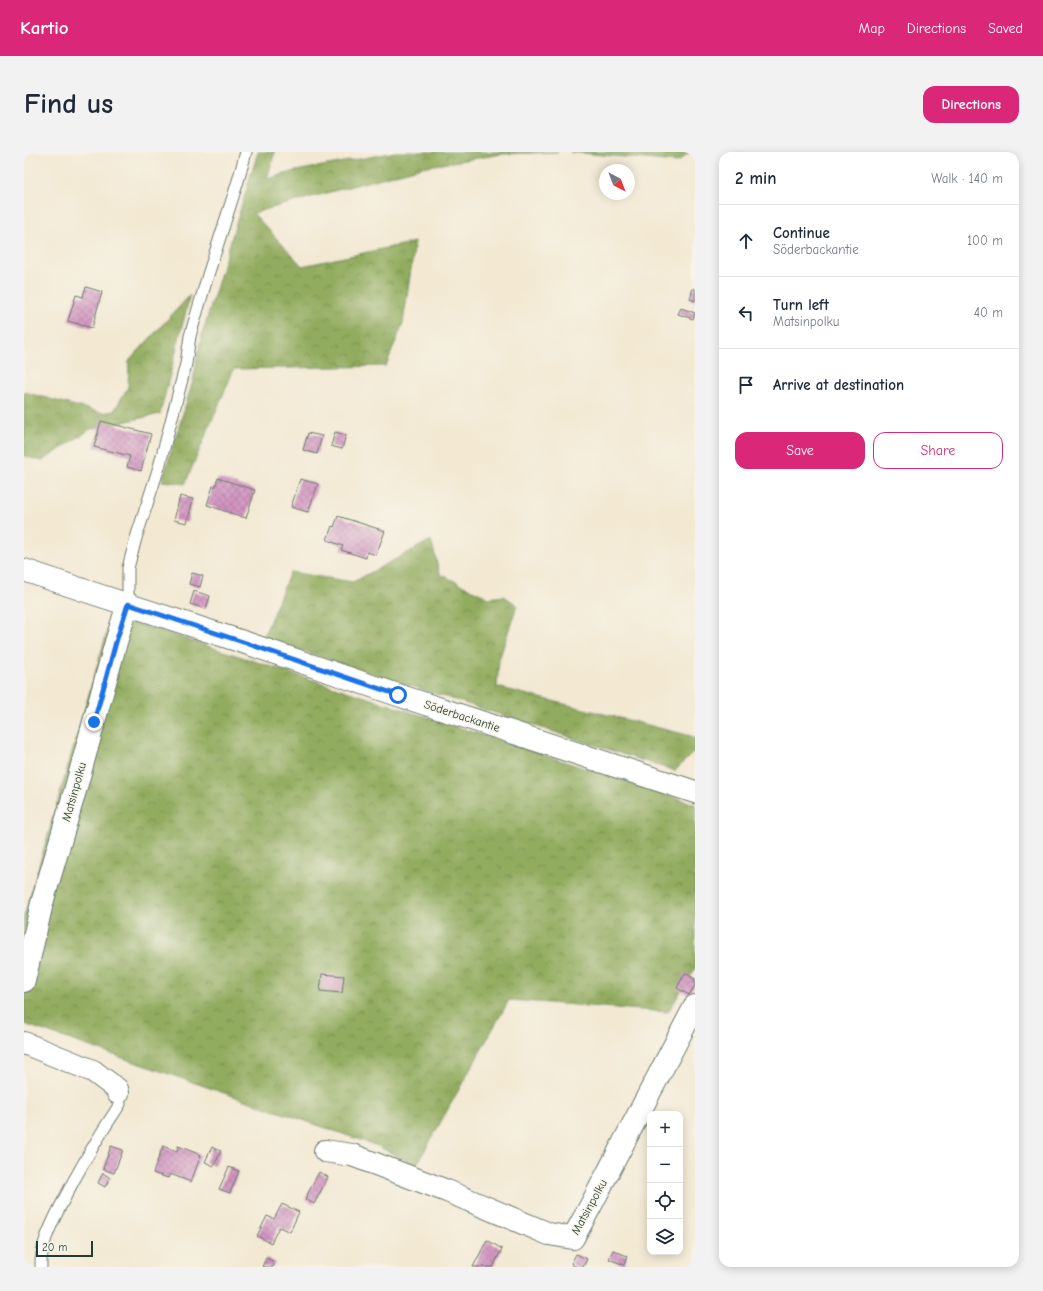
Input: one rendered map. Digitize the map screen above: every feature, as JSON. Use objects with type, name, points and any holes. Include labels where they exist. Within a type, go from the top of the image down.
[{"type":"street","name":"Söderbackantie","points":[[24,570],[695,792]]},
{"type":"street","name":"Matsinpolku","points":[[24,981],[42,903],[128,604]]},
{"type":"street","name":"Matsinpolku","points":[[325,1151],[352,1155],[447,1190],[549,1234],[573,1238],[695,1006]]},
{"type":"street","points":[[24,1043],[93,1071],[116,1089],[118,1093]]},
{"type":"lane","points":[[128,604],[128,568],[159,467],[186,364],[190,336],[246,152]]},
{"type":"lane","points":[[41,1267],[40,1256],[50,1228],[74,1179],[120,1104],[118,1093]]},
{"type":"green space","points":[[258,152],[275,152],[267,179],[296,171],[396,152],[558,152],[502,154],[422,167],[253,213],[302,266],[415,242],[403,323],[386,366],[234,369],[185,484],[162,481],[193,381],[201,338]]},
{"type":"green space","points":[[570,152],[690,152],[677,162]]},
{"type":"green space","points":[[190,295],[160,414],[91,429],[42,461],[24,456],[24,392],[102,413],[114,411],[128,387],[129,361]]},
{"type":"green space","points":[[431,540],[440,574],[489,598],[504,596],[517,605],[499,660],[497,687],[695,737],[695,751],[675,771],[263,638],[290,572],[353,582]]},
{"type":"green space","points":[[112,615],[695,804],[695,969],[668,1012],[509,1000],[416,1166],[378,1146],[24,1024],[24,917]]},
{"type":"building","points":[[86,287],[102,292],[92,328],[68,321],[76,295],[83,297]]},
{"type":"building","points":[[693,288],[695,289],[695,301],[690,299]]},
{"type":"building","points":[[681,308],[695,313],[693,319],[678,314]]},
{"type":"building","points":[[101,421],[151,434],[141,471],[127,467],[130,456],[94,447]]},
{"type":"building","points":[[335,432],[346,435],[342,449],[331,446]]},
{"type":"building","points":[[308,433],[322,436],[317,454],[303,450]]},
{"type":"building","points":[[218,478],[255,490],[246,518],[207,505],[213,486],[215,487]]},
{"type":"building","points":[[300,479],[318,484],[308,512],[291,507]]},
{"type":"building","points":[[180,496],[193,499],[187,523],[174,520]]},
{"type":"building","points":[[338,516],[385,531],[376,555],[367,552],[366,558],[341,550],[343,546],[327,540],[332,526],[334,527]]},
{"type":"building","points":[[192,573],[203,576],[200,587],[189,584]]},
{"type":"building","points":[[194,591],[210,596],[206,609],[190,604]]},
{"type":"building","points":[[685,973],[695,979],[695,985],[689,995],[677,988]]},
{"type":"building","points":[[322,974],[344,976],[342,993],[320,991]]},
{"type":"building","points":[[111,1146],[123,1150],[114,1173],[103,1169]]},
{"type":"building","points":[[163,1146],[177,1152],[178,1146],[201,1155],[191,1182],[170,1174],[168,1178],[153,1173]]},
{"type":"building","points":[[212,1147],[221,1151],[214,1166],[205,1162]]},
{"type":"building","points":[[229,1167],[239,1171],[230,1193],[219,1189]]},
{"type":"building","points":[[319,1172],[328,1177],[314,1204],[305,1199]]},
{"type":"building","points":[[103,1173],[110,1178],[105,1187],[98,1183]]},
{"type":"building","points":[[282,1204],[299,1212],[290,1232],[279,1227],[271,1243],[257,1236],[267,1216],[274,1219]]},
{"type":"building","points":[[487,1240],[502,1249],[493,1267],[473,1267]]},
{"type":"building","points":[[613,1250],[627,1256],[624,1265],[609,1259]]},
{"type":"building","points":[[576,1254],[587,1259],[583,1267],[577,1267],[571,1264]]},
{"type":"building","points":[[266,1258],[275,1262],[273,1267],[262,1267]]},
{"type":"route","points":[[94,722],[128,604],[398,695]]}]
